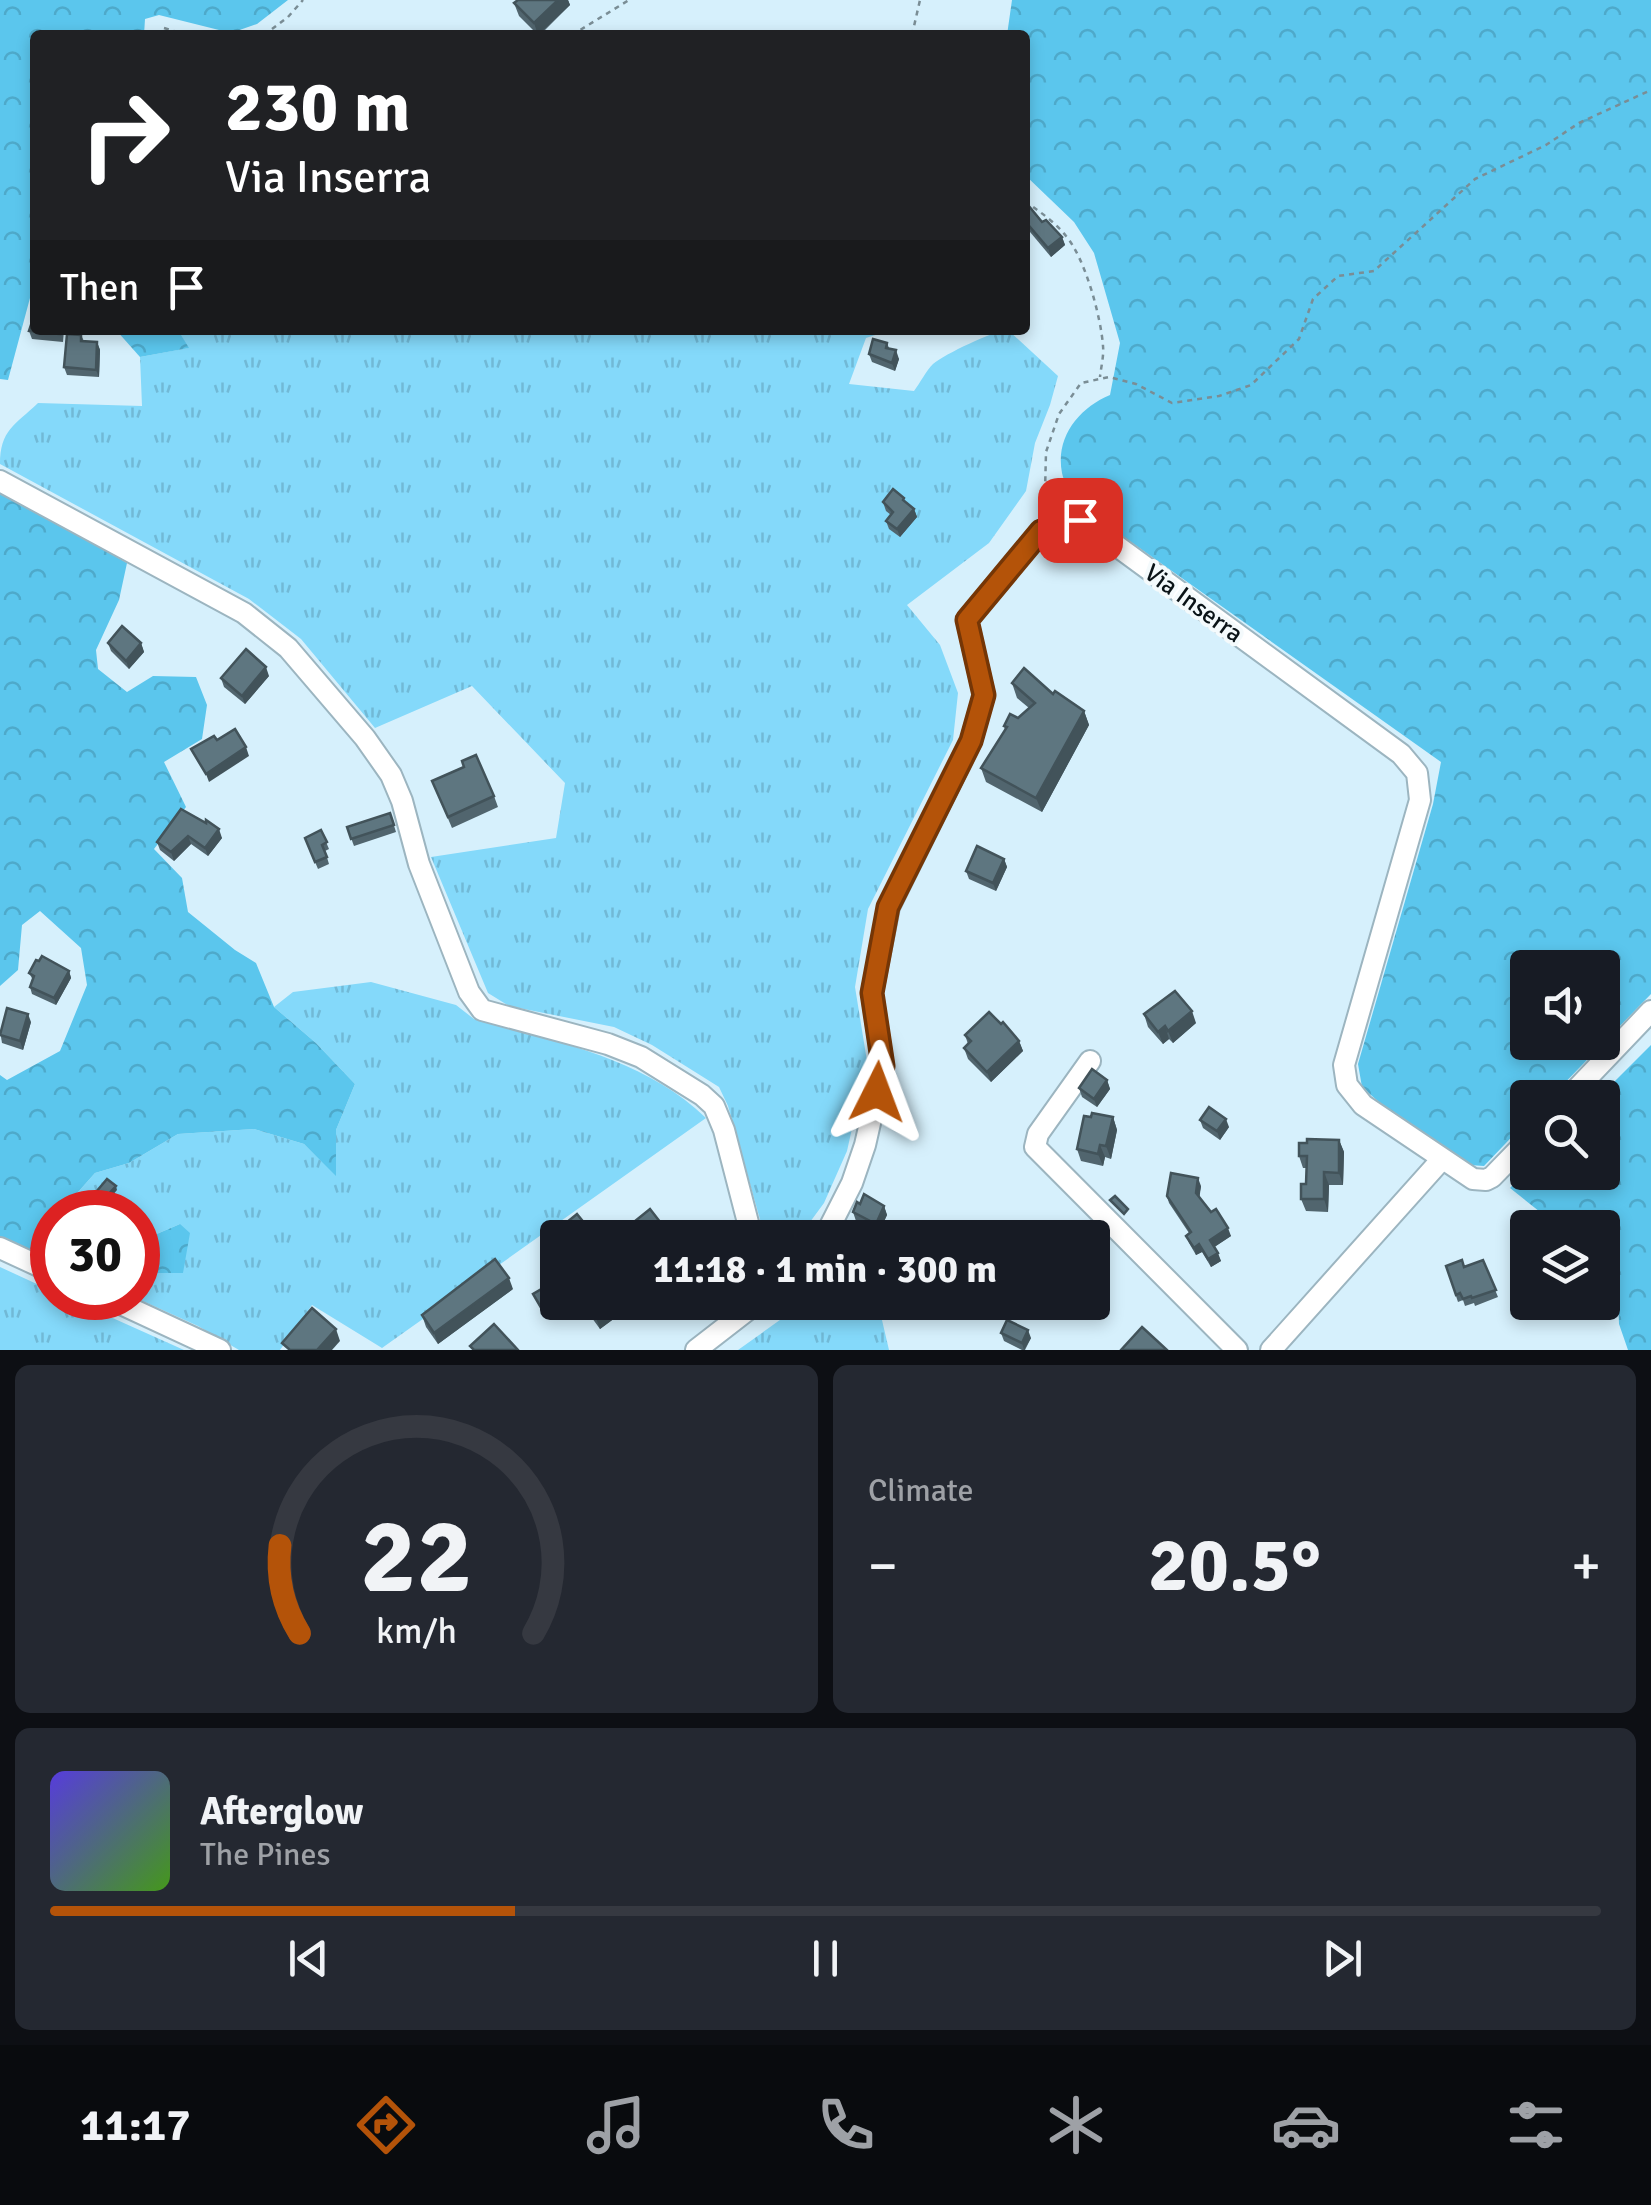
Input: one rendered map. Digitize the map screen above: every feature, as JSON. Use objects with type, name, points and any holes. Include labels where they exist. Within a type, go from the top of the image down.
[{"type":"street","points":[[0,480],[244,613],[288,648],[365,738],[391,775],[469,992],[482,1010],[642,1057],[702,1095],[714,1106],[724,1130],[747,1220]]},
{"type":"street","name":"Via Inserra","points":[[1080,520],[1401,754],[1417,773],[1420,800],[1344,1065],[1347,1085],[1363,1105],[1474,1180],[1486,1180],[1510,1159]]},
{"type":"street","points":[[833,1220],[865,1145],[883,1066],[872,993],[888,907],[971,741],[984,695],[967,620],[1041,531],[1080,520]]},
{"type":"street","points":[[1585,1080],[1651,1011]]},
{"type":"street","points":[[1090,1062],[1038,1134],[1035,1146],[1237,1350]]},
{"type":"street","points":[[1271,1350],[1442,1159]]},
{"type":"street","points":[[0,1248],[30,1262]]},
{"type":"street","points":[[155,1320],[220,1350]]},
{"type":"street","points":[[696,1350],[735,1320]]},
{"type":"path","points":[[271,30],[303,0]]},
{"type":"path","points":[[580,30],[630,0]]},
{"type":"path","points":[[913,30],[920,0]]},
{"type":"path","points":[[164,28],[170,30]]},
{"type":"path","points":[[1080,520],[1061,512],[1045,492],[1046,452],[1059,414],[1081,383],[1109,377],[1136,384],[1172,402],[1219,396],[1251,386],[1299,338],[1313,300],[1338,276],[1374,271],[1474,179],[1546,146],[1578,123],[1651,90]]},
{"type":"path","points":[[1030,205],[1052,221],[1080,256],[1104,347],[1100,378]]},
{"type":"green space","points":[[0,0],[288,0],[257,24],[240,30],[219,30],[159,15],[145,19],[144,30],[30,30],[30,298],[8,380],[0,379]]},
{"type":"green space","points":[[1012,0],[1651,0],[1651,994],[1620,1026],[1620,950],[1510,950],[1510,1060],[1587,1060],[1568,1080],[1510,1080],[1510,1139],[1484,1166],[1469,1165],[1381,1104],[1362,1087],[1358,1064],[1433,804],[1441,762],[1076,503],[1062,473],[1062,447],[1079,416],[1110,395],[1120,343],[1094,253],[1074,222],[1030,180],[1030,30],[1008,30]]},
{"type":"green space","points":[[120,335],[181,335],[189,348],[140,357]]},
{"type":"green space","points":[[181,335],[875,335],[866,338],[849,384],[914,391],[930,367],[958,349],[991,335],[1013,335],[1058,376],[1035,443],[1026,491],[989,543],[907,605],[940,645],[958,693],[953,740],[868,909],[855,987],[867,1061],[847,1151],[824,1203],[812,1220],[760,1220],[719,1087],[652,1045],[614,1027],[509,1006],[488,993],[431,857],[556,838],[565,783],[472,686],[375,728],[301,639],[249,599],[0,464],[6,436],[38,403],[142,406],[140,357],[188,348]]},
{"type":"green space","points":[[0,492],[127,563],[119,600],[96,650],[98,669],[127,692],[153,676],[196,677],[207,705],[202,739],[164,762],[186,807],[154,849],[182,878],[188,912],[256,963],[274,1007],[355,1084],[336,1130],[336,1176],[304,1144],[254,1129],[178,1134],[129,1163],[95,1173],[80,1190],[30,1190],[30,1250],[0,1237],[0,1075],[7,1080],[60,1051],[87,985],[81,948],[40,911],[22,925],[18,970],[0,986]]},
{"type":"green space","points":[[371,982],[456,1005],[474,1019],[566,1044],[626,1066],[655,1080],[706,1118],[562,1220],[540,1220],[540,1236],[382,1348],[312,1305],[280,1350],[239,1350],[160,1309],[160,1249],[180,1224],[160,1233],[160,1190],[80,1190],[95,1173],[129,1163],[178,1134],[254,1129],[304,1144],[336,1175],[336,1130],[355,1084],[274,1007],[293,992]]},
{"type":"green space","points":[[1651,1045],[1651,1350],[1628,1350],[1619,1324],[1620,1210],[1538,1210],[1513,1190],[1620,1190],[1620,1080],[1616,1080]]},
{"type":"green space","points":[[180,1224],[190,1233],[183,1273],[160,1273],[160,1233]]},
{"type":"green space","points":[[0,1267],[30,1281],[30,1320],[117,1320],[184,1350],[0,1350]]},
{"type":"green space","points":[[780,1320],[882,1320],[889,1350],[738,1350]]},
{"type":"building","points":[[558,0],[534,23],[514,3]]},
{"type":"building","points":[[1030,207],[1062,237],[1048,248],[1030,227]]},
{"type":"building","points":[[67,335],[81,335],[81,341],[97,342],[96,370],[64,367]]},
{"type":"building","points":[[873,339],[896,350],[892,363],[869,354]]},
{"type":"building","points":[[893,489],[914,509],[897,529],[886,521],[893,512],[883,502]]},
{"type":"building","points":[[122,626],[141,643],[126,661],[108,643]]},
{"type":"building","points":[[246,649],[266,667],[242,696],[221,678]]},
{"type":"building","points":[[1024,668],[1053,694],[1055,691],[1084,711],[1036,798],[981,768],[1007,727],[1004,726],[1010,714],[1018,718],[1035,703],[1012,683]]},
{"type":"building","points":[[235,729],[246,747],[206,774],[191,749]]},
{"type":"building","points":[[476,755],[494,796],[448,817],[432,781],[464,767],[462,761]]},
{"type":"building","points":[[181,809],[219,829],[205,848],[188,836],[171,852],[157,842]]},
{"type":"building","points":[[390,813],[394,825],[351,839],[347,827]]},
{"type":"building","points":[[321,830],[327,842],[322,845],[327,857],[315,862],[305,838]]},
{"type":"building","points":[[977,846],[1004,859],[993,883],[966,871]]},
{"type":"building","points":[[42,956],[69,971],[54,998],[30,987],[34,976],[29,973]]},
{"type":"building","points":[[1175,991],[1192,1011],[1168,1031],[1165,1026],[1158,1032],[1144,1014]]},
{"type":"building","points":[[7,1008],[28,1014],[20,1041],[0,1035]]},
{"type":"building","points":[[989,1012],[1019,1041],[987,1072],[964,1048],[971,1041],[965,1035]]},
{"type":"building","points":[[1092,1069],[1107,1080],[1094,1099],[1079,1088]]},
{"type":"building","points":[[1209,1107],[1226,1119],[1217,1131],[1200,1120]]},
{"type":"building","points":[[1092,1113],[1113,1117],[1106,1146],[1100,1145],[1098,1154],[1077,1149],[1084,1116],[1091,1117]]},
{"type":"building","points":[[1307,1139],[1339,1140],[1339,1173],[1324,1172],[1324,1199],[1301,1199],[1307,1156],[1299,1156],[1299,1143],[1307,1143]]},
{"type":"building","points":[[1171,1173],[1198,1178],[1196,1193],[1211,1212],[1216,1209],[1228,1228],[1210,1240],[1218,1253],[1208,1259],[1199,1244],[1194,1248],[1186,1236],[1191,1232],[1167,1196]]},
{"type":"building","points":[[107,1179],[116,1186],[112,1190],[98,1190]]},
{"type":"building","points":[[864,1194],[884,1206],[878,1220],[868,1220],[853,1212],[857,1202],[860,1204]]},
{"type":"building","points":[[1115,1196],[1128,1209],[1124,1214],[1110,1200]]},
{"type":"building","points":[[650,1209],[659,1220],[636,1220]]},
{"type":"building","points":[[495,1259],[509,1278],[434,1333],[422,1315]]},
{"type":"building","points":[[1462,1260],[1464,1267],[1483,1260],[1496,1290],[1472,1298],[1456,1295],[1446,1266]]},
{"type":"building","points":[[312,1308],[336,1329],[317,1350],[290,1350],[282,1343]]},
{"type":"building","points":[[1007,1320],[1028,1330],[1022,1343],[1001,1333]]},
{"type":"building","points":[[494,1324],[518,1350],[474,1350],[470,1346]]},
{"type":"building","points":[[1142,1327],[1167,1350],[1121,1350]]},
{"type":"route","points":[[877,1092],[883,1066],[872,993],[888,907],[971,741],[984,695],[967,620],[1041,531],[1080,520]]}]
